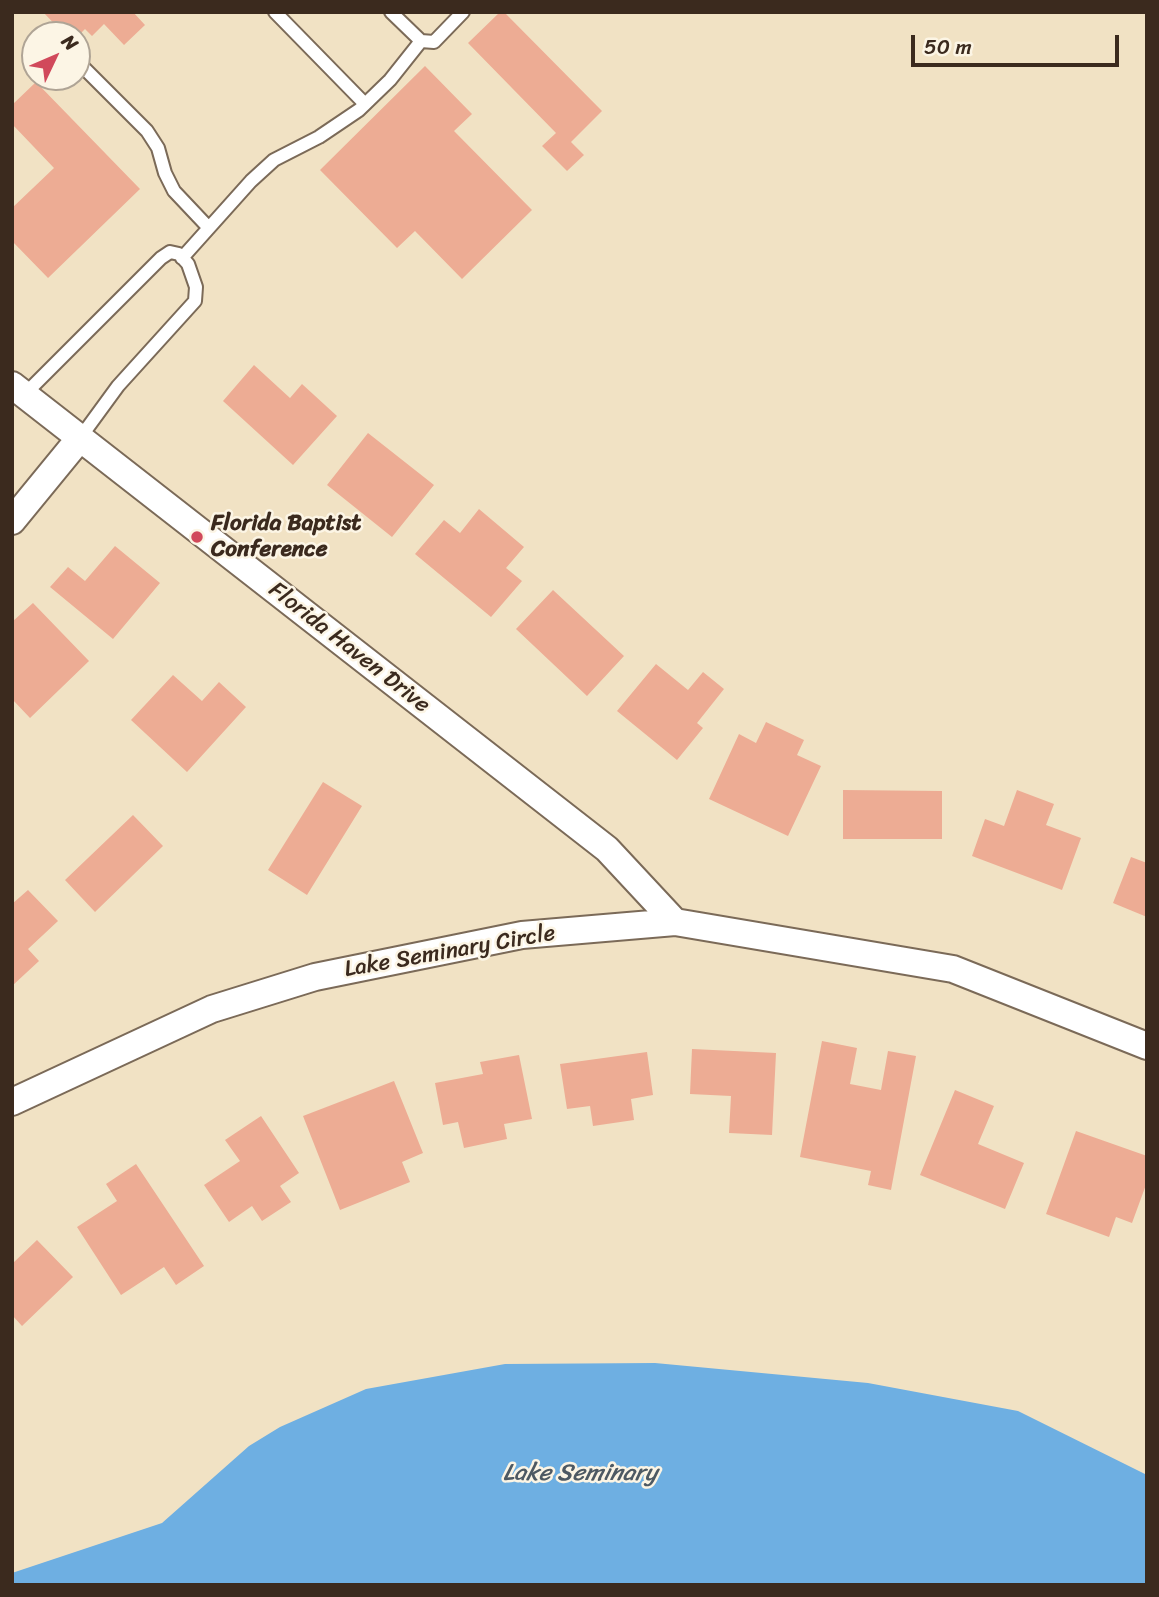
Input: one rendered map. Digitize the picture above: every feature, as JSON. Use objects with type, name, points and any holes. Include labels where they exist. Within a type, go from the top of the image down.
[{"type":"street","name":"Florida Haven Drive","points":[[18,389],[607,849],[675,922]]},
{"type":"street","points":[[12,522],[80,438]]},
{"type":"street","name":"Lake Seminary Circle","points":[[12,1102],[212,1009],[315,977],[522,935],[675,922],[953,969],[1147,1046]]},
{"type":"lane","points":[[275,12],[365,104]]},
{"type":"lane","points":[[391,12],[421,41],[434,42],[463,12]]},
{"type":"lane","points":[[182,258],[208,227],[274,160],[330,131],[365,104],[421,41]]},
{"type":"lane","points":[[91,75],[147,131],[158,148],[164,173],[174,191],[208,227]]},
{"type":"lane","points":[[18,389],[161,258],[170,253],[182,258],[188,264],[196,287],[195,301],[190,310],[118,386],[80,438]]},
{"type":"water","name":"Lake Seminary","points":[[655,1363],[868,1383],[1018,1411],[1147,1475],[1147,1585],[12,1585],[12,1573],[162,1523],[249,1446],[280,1427],[366,1389],[505,1364]]},
{"type":"building","points":[[43,12],[133,12],[145,25],[124,45],[104,24],[92,36],[91,21],[52,21]]},
{"type":"building","points":[[500,12],[504,12],[602,111],[571,142],[584,155],[567,171],[542,146],[556,133],[468,43]]},
{"type":"building","points":[[425,66],[472,114],[454,131],[532,210],[462,279],[415,231],[397,248],[320,170]]},
{"type":"building","points":[[27,91],[45,91],[140,189],[48,278],[12,241],[12,208],[54,168],[12,124],[12,105]]},
{"type":"building","points":[[254,365],[290,398],[302,384],[337,416],[293,465],[223,401]]},
{"type":"building","points":[[368,433],[434,485],[392,537],[327,485]]},
{"type":"building","points":[[479,509],[524,547],[506,568],[522,581],[491,617],[415,554],[444,520],[460,533]]},
{"type":"building","points":[[115,546],[160,583],[113,639],[50,587],[68,567],[85,581]]},
{"type":"building","points":[[553,590],[624,656],[587,696],[516,629]]},
{"type":"building","points":[[33,603],[89,661],[30,718],[12,699],[12,622]]},
{"type":"building","points":[[656,664],[688,690],[703,672],[724,689],[697,723],[703,728],[677,760],[617,711]]},
{"type":"building","points":[[173,675],[202,701],[219,682],[246,707],[187,772],[131,720]]},
{"type":"building","points":[[766,722],[804,740],[797,755],[821,766],[788,836],[709,799],[739,734],[756,743]]},
{"type":"building","points":[[323,782],[362,806],[307,895],[268,870]]},
{"type":"building","points":[[843,790],[942,791],[942,839],[843,839]]},
{"type":"building","points":[[1017,790],[1054,804],[1046,825],[1081,838],[1062,890],[972,856],[985,819],[1004,826]]},
{"type":"building","points":[[133,815],[163,846],[95,912],[65,880]]},
{"type":"building","points":[[1131,857],[1147,863],[1147,917],[1113,903]]},
{"type":"building","points":[[28,890],[58,921],[28,949],[39,961],[12,986],[12,904]]},
{"type":"building","points":[[822,1041],[857,1048],[850,1084],[881,1090],[888,1051],[916,1056],[891,1190],[868,1185],[871,1171],[800,1157]]},
{"type":"building","points":[[692,1049],[776,1053],[772,1135],[729,1133],[731,1096],[690,1094]]},
{"type":"building","points":[[647,1052],[653,1095],[631,1099],[634,1120],[593,1126],[590,1106],[567,1109],[560,1064]]},
{"type":"building","points":[[519,1055],[532,1119],[504,1124],[507,1139],[464,1148],[458,1122],[443,1125],[435,1083],[483,1074],[480,1062]]},
{"type":"building","points":[[394,1081],[423,1153],[402,1162],[410,1182],[340,1210],[303,1116]]},
{"type":"building","points":[[955,1090],[994,1106],[978,1144],[1024,1163],[1005,1209],[920,1175]]},
{"type":"building","points":[[261,1116],[299,1173],[280,1186],[291,1202],[262,1221],[252,1206],[229,1222],[204,1185],[240,1161],[225,1140]]},
{"type":"building","points":[[1076,1131],[1147,1156],[1147,1182],[1132,1223],[1116,1217],[1109,1237],[1046,1214]]},
{"type":"building","points":[[136,1164],[204,1266],[176,1285],[164,1267],[121,1295],[77,1227],[117,1201],[106,1184]]},
{"type":"building","points":[[37,1240],[73,1277],[22,1326],[12,1315],[12,1264]]},
{"type":"place","name":"Florida Baptist Conference","points":[[197,537]]}]
